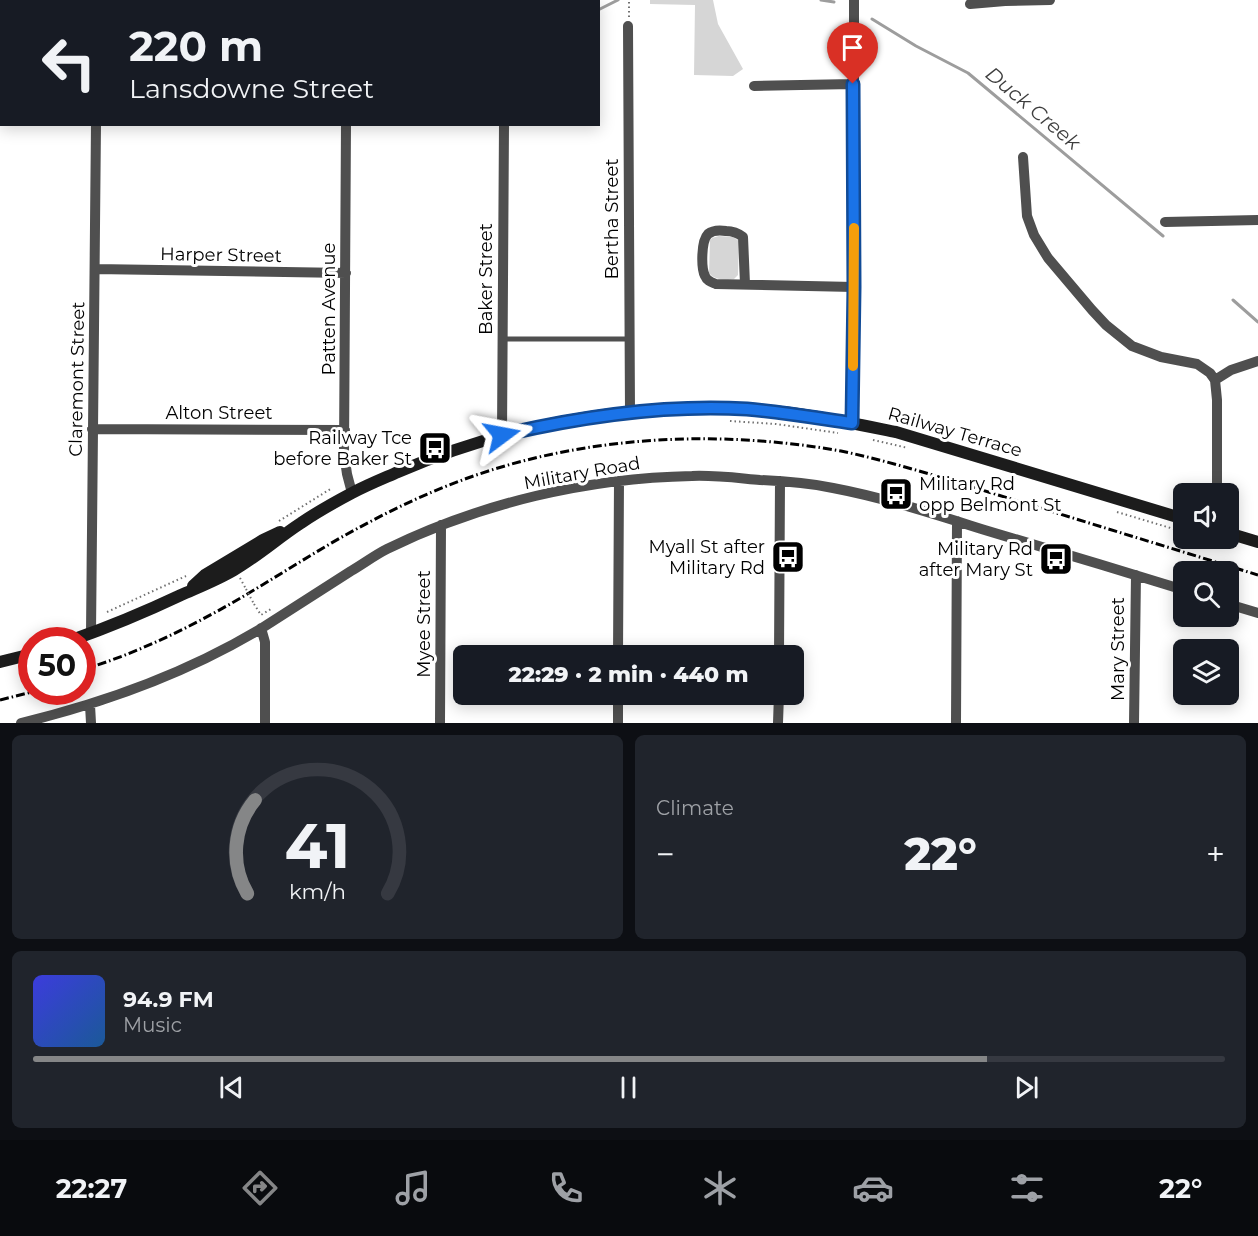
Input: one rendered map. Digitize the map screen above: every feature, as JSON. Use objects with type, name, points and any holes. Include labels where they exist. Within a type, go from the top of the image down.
[{"type":"main road","name":"Railway Terrace","points":[[96,631],[142,614],[208,584],[234,570],[300,524],[352,493],[422,462],[502,435],[547,424],[630,412],[745,409],[852,423],[906,435],[1173,516]]},
{"type":"main road","points":[[1239,536],[1258,542]]},
{"type":"main road","points":[[0,662],[18,658]]},
{"type":"street","points":[[852,423],[854,0]]},
{"type":"street","points":[[970,4],[1050,0]]},
{"type":"street","name":"Bertha Street","points":[[628,26],[630,412]]},
{"type":"street","points":[[754,86],[853,84]]},
{"type":"street","name":"Claremont Street","points":[[91,627],[96,126]]},
{"type":"street","name":"Patten Avenue","points":[[346,126],[345,453],[352,493]]},
{"type":"street","name":"Baker Street","points":[[502,435],[504,126]]},
{"type":"street","points":[[1023,157],[1027,216],[1034,235],[1048,258],[1092,310],[1106,325],[1132,345],[1161,357],[1197,364],[1210,373],[1215,380],[1217,483]]},
{"type":"street","points":[[1165,222],[1258,220]]},
{"type":"street","points":[[745,284],[743,237],[732,231],[718,230],[710,233],[703,245],[704,272],[710,282],[716,284],[854,287]]},
{"type":"street","name":"Harper Street","points":[[95,269],[346,273]]},
{"type":"street","points":[[1215,380],[1231,370],[1258,361]]},
{"type":"street","name":"Alton Street","points":[[92,429],[345,430]]},
{"type":"street","name":"Military Road","points":[[96,703],[206,658],[261,628],[385,550],[441,525],[539,495],[655,477],[718,476],[780,481],[851,492],[957,521],[1173,587]]},
{"type":"street","points":[[618,645],[619,481]]},
{"type":"street","points":[[779,645],[780,481]]},
{"type":"street","points":[[956,723],[957,521]]},
{"type":"street","name":"Myee Street","points":[[440,723],[441,525]]},
{"type":"street","name":"Mary Street","points":[[1134,723],[1136,575]]},
{"type":"street","points":[[1239,607],[1258,613]]},
{"type":"street","points":[[261,628],[265,642],[265,723]]},
{"type":"street","points":[[90,705],[91,723]]},
{"type":"street","name":"Military Road","points":[[21,723],[90,705]]},
{"type":"street","points":[[618,705],[618,723]]},
{"type":"street","points":[[778,705],[778,723]]},
{"type":"lane","points":[[502,339],[629,339]]},
{"type":"path","points":[[628,26],[629,1]]},
{"type":"path","points":[[240,579],[261,615],[274,607]]},
{"type":"shaded area","points":[[650,0],[713,0],[718,24],[743,69],[733,76],[694,75],[695,5],[650,4]]},
{"type":"shaded area","points":[[719,236],[733,237],[739,241],[738,275],[734,279],[717,278],[709,273],[710,240]]},
{"type":"waterway","name":"Duck Creek","points":[[600,9],[618,0]]},
{"type":"waterway","name":"Duck Creek","points":[[821,0],[834,2]]},
{"type":"waterway","name":"Duck Creek","points":[[872,19],[916,46],[968,73],[1163,236]]},
{"type":"waterway","name":"Duck Creek","points":[[1233,300],[1258,322]]},
{"type":"railway","points":[[96,666],[147,646],[209,616],[340,538],[430,493],[479,474],[529,459],[632,442],[685,439],[737,440],[841,451],[943,478],[1258,575]]},
{"type":"railway","points":[[0,700],[18,696]]},
{"type":"slow traffic","points":[[853,366],[854,228]]},
{"type":"place","name":"Railway Tce before Baker St","points":[[435,448]]},
{"type":"place","name":"Military Rd opp Belmont St","points":[[896,494]]},
{"type":"place","name":"Myall St after Military Rd","points":[[788,557]]},
{"type":"place","name":"Military Rd after Mary St","points":[[1056,559]]},
{"type":"route","points":[[502,435],[547,424],[651,410],[745,409],[852,423],[853,84]]}]
